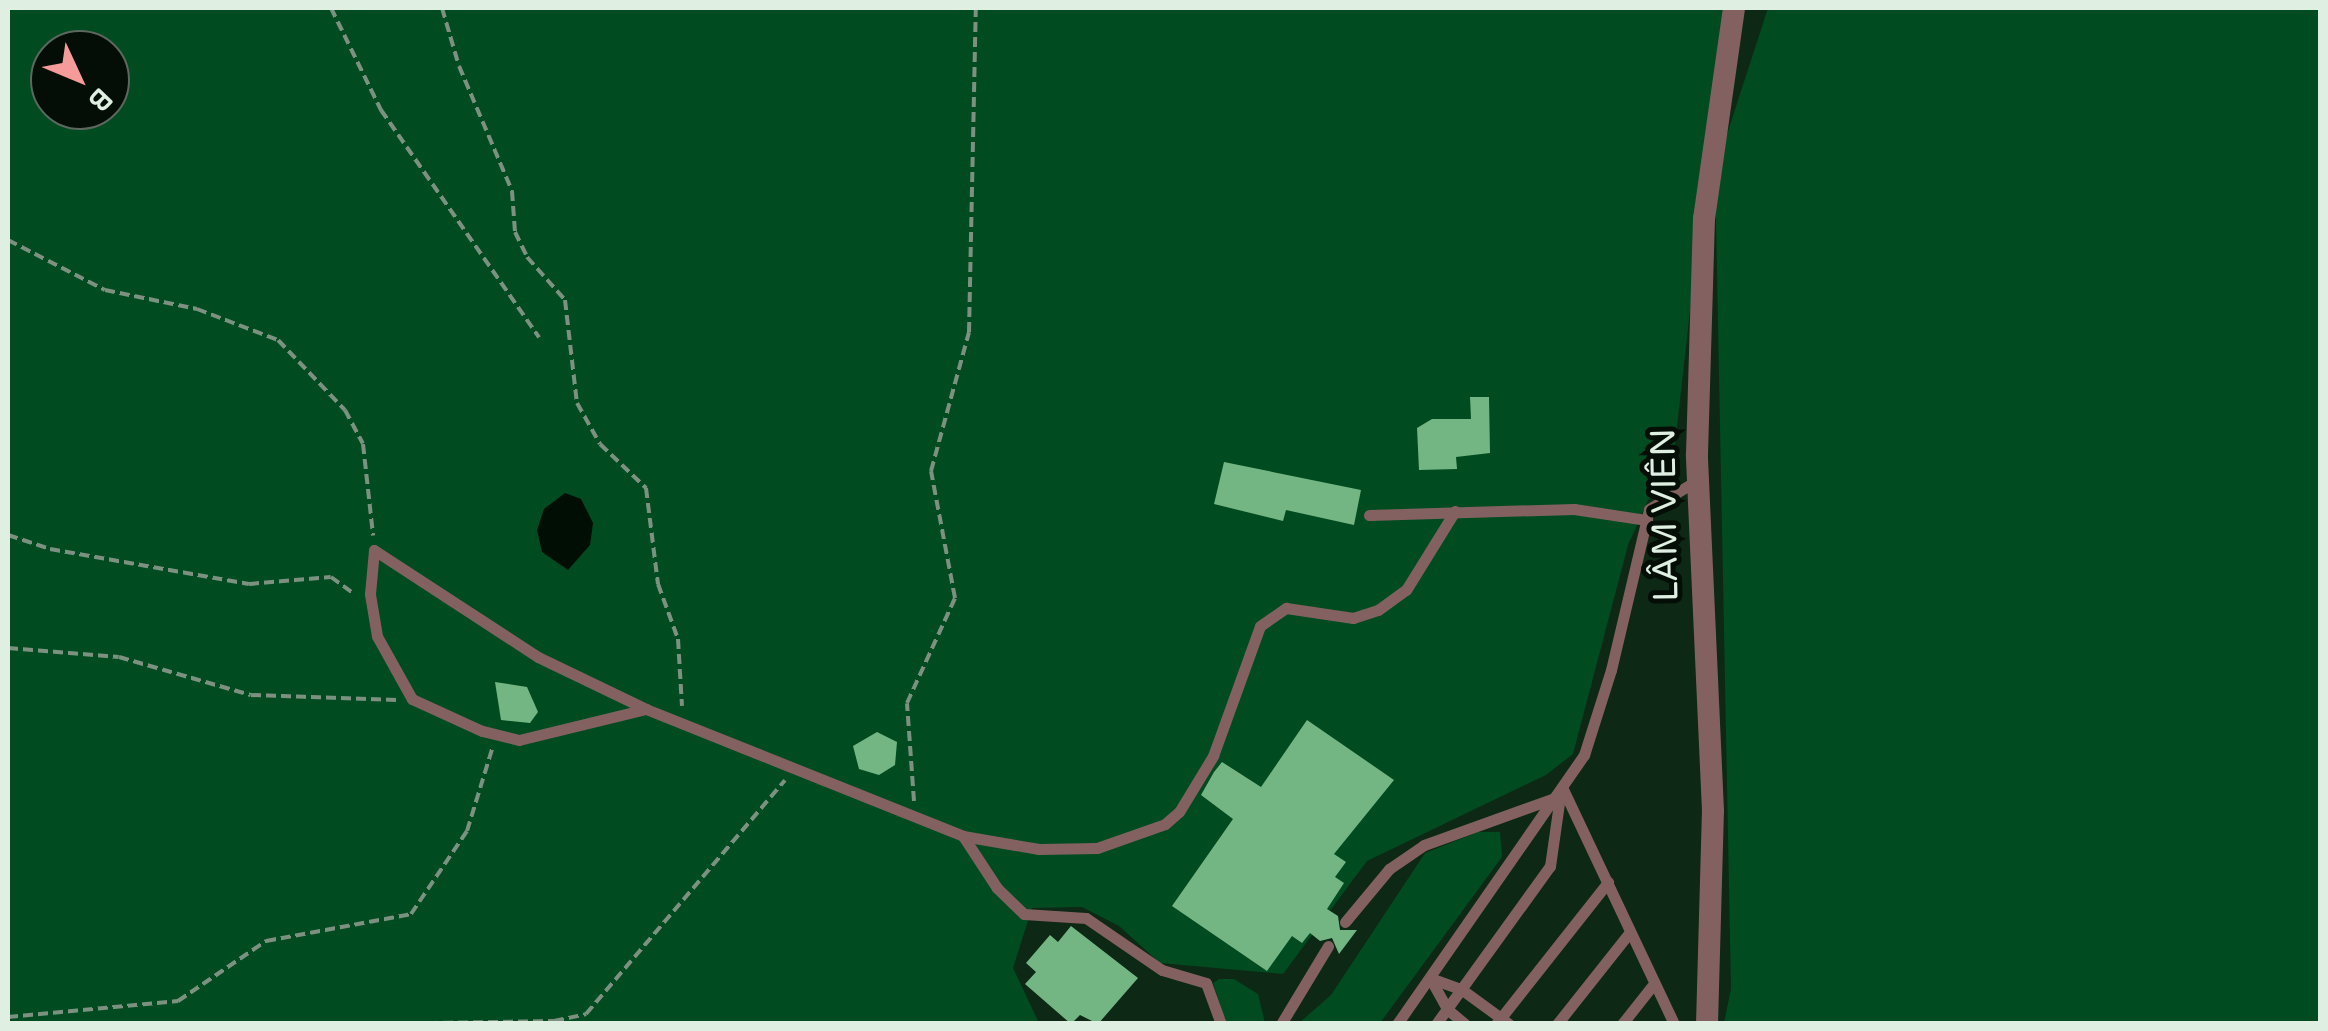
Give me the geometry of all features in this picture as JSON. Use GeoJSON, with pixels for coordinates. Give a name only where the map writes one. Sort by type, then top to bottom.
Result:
{"type":"FeatureCollection","features":[{"type":"Feature","properties":{"kind":"street","name":"LÂM VIÊN"},"geometry":{"type":"LineString","coordinates":[[1708,1024],[1713,811],[1698,480],[1704,219],[1734,8]]}},
{"type":"Feature","properties":{"kind":"lane"},"geometry":{"type":"LineString","coordinates":[[1397,1024],[1562,792],[1594,730],[1649,509],[1698,480]]}},
{"type":"Feature","properties":{"kind":"lane"},"geometry":{"type":"LineString","coordinates":[[1369,516],[1574,509],[1647,520]]}},
{"type":"Feature","properties":{"kind":"lane"},"geometry":{"type":"LineString","coordinates":[[374,550],[538,657],[646,709],[798,766],[964,836],[1039,849],[1097,848],[1165,824],[1180,812],[1214,756],[1260,626],[1286,608],[1353,618],[1378,610],[1406,590],[1455,512]]}},
{"type":"Feature","properties":{"kind":"lane"},"geometry":{"type":"LineString","coordinates":[[374,550],[372,610],[377,636],[412,699],[494,734],[550,736],[646,709]]}},
{"type":"Feature","properties":{"kind":"lane"},"geometry":{"type":"LineString","coordinates":[[1562,792],[1608,882],[1652,986],[1674,1024]]}},
{"type":"Feature","properties":{"kind":"lane"},"geometry":{"type":"LineString","coordinates":[[1346,922],[1389,869],[1424,845],[1562,792]]}},
{"type":"Feature","properties":{"kind":"lane"},"geometry":{"type":"LineString","coordinates":[[1436,1024],[1550,866],[1562,792]]}},
{"type":"Feature","properties":{"kind":"lane"},"geometry":{"type":"LineString","coordinates":[[964,836],[997,888],[1024,914],[1086,918],[1162,970],[1206,984],[1220,1024]]}},
{"type":"Feature","properties":{"kind":"lane"},"geometry":{"type":"LineString","coordinates":[[1430,978],[1461,989],[1502,1022],[1608,882]]}},
{"type":"Feature","properties":{"kind":"lane"},"geometry":{"type":"LineString","coordinates":[[1556,1024],[1629,934]]}},
{"type":"Feature","properties":{"kind":"lane"},"geometry":{"type":"LineString","coordinates":[[1281,1024],[1328,946]]}},
{"type":"Feature","properties":{"kind":"lane"},"geometry":{"type":"LineString","coordinates":[[1430,978],[1447,1008],[1465,1024]]}},
{"type":"Feature","properties":{"kind":"lane"},"geometry":{"type":"LineString","coordinates":[[1622,1024],[1652,986]]}},
{"type":"Feature","properties":{"kind":"path"},"geometry":{"type":"LineString","coordinates":[[330,8],[381,110],[539,338]]}},
{"type":"Feature","properties":{"kind":"path"},"geometry":{"type":"LineString","coordinates":[[442,8],[512,191],[515,232],[565,300],[577,403],[600,444],[646,488],[658,584],[678,639],[684,721]]}},
{"type":"Feature","properties":{"kind":"path"},"geometry":{"type":"LineString","coordinates":[[915,815],[907,703],[955,598],[931,471],[969,332],[976,8]]}},
{"type":"Feature","properties":{"kind":"path"},"geometry":{"type":"LineString","coordinates":[[8,240],[105,290],[197,309],[278,340],[345,410],[363,444],[374,550]]}},
{"type":"Feature","properties":{"kind":"path"},"geometry":{"type":"LineString","coordinates":[[8,534],[50,549],[248,584],[331,577],[372,610]]}},
{"type":"Feature","properties":{"kind":"path"},"geometry":{"type":"LineString","coordinates":[[8,648],[119,657],[282,699],[412,699]]}},
{"type":"Feature","properties":{"kind":"path"},"geometry":{"type":"LineString","coordinates":[[8,1017],[178,1001],[266,942],[411,914],[478,808],[494,734]]}},
{"type":"Feature","properties":{"kind":"path"},"geometry":{"type":"LineString","coordinates":[[368,1024],[554,1021],[586,1014],[798,766]]}},
{"type":"Feature","properties":{"kind":"green space"},"geometry":{"type":"Polygon","coordinates":[[[8,8],[1724,8],[1672,471],[1648,500],[1628,545],[1573,754],[1546,775],[1367,861],[1283,974],[1160,963],[1119,926],[1082,907],[1032,908],[1013,968],[1039,1023],[8,1023],[8,8]]]}},
{"type":"Feature","properties":{"kind":"green space"},"geometry":{"type":"Polygon","coordinates":[[[1768,8],[2320,8],[2320,1023],[1724,1023],[1731,989],[1715,171],[1768,8]]]}},
{"type":"Feature","properties":{"kind":"green space"},"geometry":{"type":"Polygon","coordinates":[[[1478,832],[1500,832],[1502,857],[1380,1023],[1299,1023],[1331,995],[1425,853],[1478,832]]]}},
{"type":"Feature","properties":{"kind":"green space"},"geometry":{"type":"Polygon","coordinates":[[[1234,979],[1258,994],[1265,1023],[1226,1023],[1213,983],[1234,979]]]}},
{"type":"Feature","properties":{"kind":"shaded area"},"geometry":{"type":"Polygon","coordinates":[[[565,493],[581,499],[593,523],[590,545],[568,570],[542,552],[537,530],[544,509],[565,493]]]}},
{"type":"Feature","properties":{"kind":"building"},"geometry":{"type":"Polygon","coordinates":[[[1470,397],[1489,397],[1490,453],[1456,457],[1457,469],[1419,470],[1417,428],[1432,419],[1471,419],[1470,397]]]}},
{"type":"Feature","properties":{"kind":"building"},"geometry":{"type":"Polygon","coordinates":[[[1224,462],[1361,490],[1354,525],[1286,510],[1283,521],[1214,504],[1224,462]]]}},
{"type":"Feature","properties":{"kind":"building"},"geometry":{"type":"Polygon","coordinates":[[[495,682],[527,687],[538,712],[530,723],[501,720],[495,682]]]}},
{"type":"Feature","properties":{"kind":"building"},"geometry":{"type":"Polygon","coordinates":[[[1307,720],[1394,780],[1334,854],[1346,862],[1335,877],[1344,883],[1327,909],[1338,916],[1340,930],[1357,930],[1339,954],[1332,938],[1320,941],[1310,933],[1302,943],[1292,936],[1267,971],[1172,906],[1233,819],[1201,795],[1214,772],[1222,762],[1261,787],[1307,720]]]}},
{"type":"Feature","properties":{"kind":"building"},"geometry":{"type":"Polygon","coordinates":[[[877,732],[897,742],[895,765],[879,775],[859,769],[853,746],[877,732]]]}},
{"type":"Feature","properties":{"kind":"building"},"geometry":{"type":"Polygon","coordinates":[[[1071,926],[1138,978],[1098,1024],[1080,1015],[1071,1024],[1025,984],[1036,972],[1026,963],[1050,935],[1058,942],[1071,926]]]}}]}
